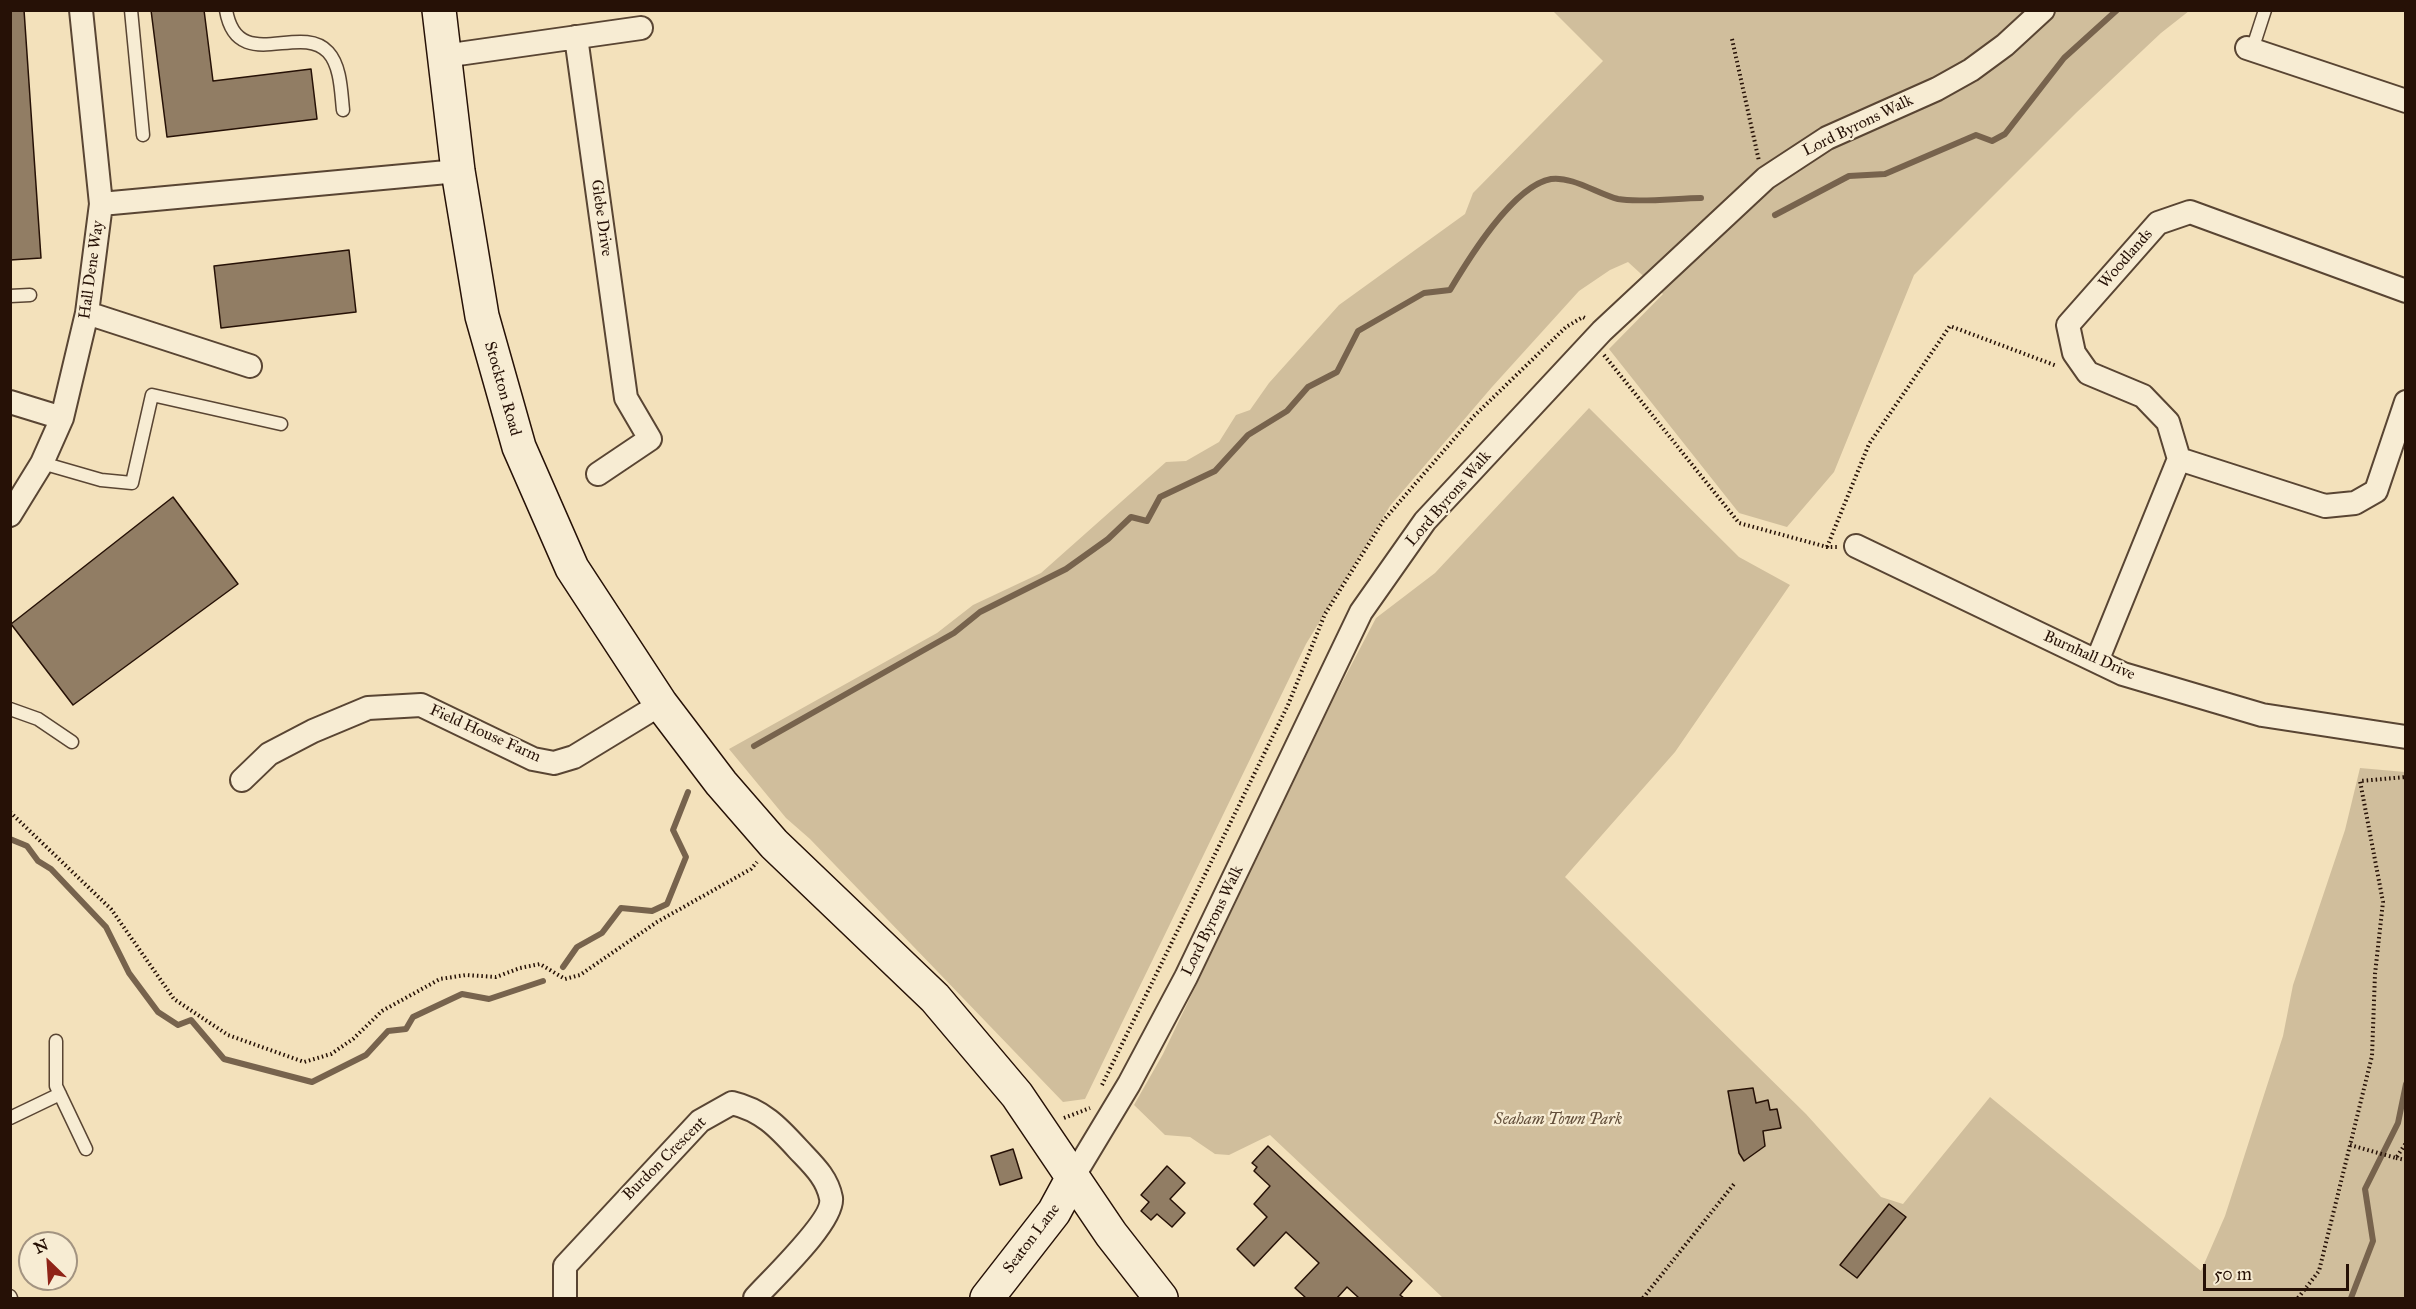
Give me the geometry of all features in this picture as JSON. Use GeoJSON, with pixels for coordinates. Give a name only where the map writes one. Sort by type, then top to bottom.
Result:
{"type":"FeatureCollection","features":[{"type":"Feature","properties":{"kind":"main road","name":"Stockton Road"},"geometry":{"type":"LineString","coordinates":[[439,10],[458,171],[482,316],[519,447],[572,567],[670,715],[774,844],[935,998],[1017,1095],[1111,1234],[1161,1299]]}},
{"type":"Feature","properties":{"kind":"main road","name":"Seaton Lane"},"geometry":{"type":"LineString","coordinates":[[996,1292],[1054,1212],[1073,1177]]}},
{"type":"Feature","properties":{"kind":"street","name":"Hall Dene Way"},"geometry":{"type":"LineString","coordinates":[[10,515],[42,463],[62,418],[87,313],[101,204],[81,10]]}},
{"type":"Feature","properties":{"kind":"street","name":"Lord Byrons Walk"},"geometry":{"type":"LineString","coordinates":[[1073,1177],[1129,1084],[1186,977],[1361,612],[1425,521],[1602,331],[1766,178],[1827,138],[1937,89],[1971,69],[2005,45],[2043,10]]}},
{"type":"Feature","properties":{"kind":"street"},"geometry":{"type":"LineString","coordinates":[[444,56],[641,28]]}},
{"type":"Feature","properties":{"kind":"street","name":"Glebe Drive"},"geometry":{"type":"LineString","coordinates":[[576,38],[626,398],[650,439],[598,474]]}},
{"type":"Feature","properties":{"kind":"street"},"geometry":{"type":"LineString","coordinates":[[2250,49],[2406,101]]}},
{"type":"Feature","properties":{"kind":"street"},"geometry":{"type":"LineString","coordinates":[[101,204],[458,171]]}},
{"type":"Feature","properties":{"kind":"street","name":"Woodlands"},"geometry":{"type":"LineString","coordinates":[[2082,364],[2074,353],[2068,325],[2158,223],[2190,212],[2406,291]]}},
{"type":"Feature","properties":{"kind":"street"},"geometry":{"type":"LineString","coordinates":[[87,313],[250,366]]}},
{"type":"Feature","properties":{"kind":"street"},"geometry":{"type":"LineString","coordinates":[[2082,364],[2088,373],[2143,396],[2168,422],[2179,459],[2097,661]]}},
{"type":"Feature","properties":{"kind":"street"},"geometry":{"type":"LineString","coordinates":[[10,402],[62,418]]}},
{"type":"Feature","properties":{"kind":"street"},"geometry":{"type":"LineString","coordinates":[[2179,459],[2325,506],[2355,503],[2376,491],[2406,402]]}},
{"type":"Feature","properties":{"kind":"street","name":"Burnhall Drive"},"geometry":{"type":"LineString","coordinates":[[1856,546],[2123,674],[2262,715],[2406,737]]}},
{"type":"Feature","properties":{"kind":"street","name":"Field House Farm"},"geometry":{"type":"LineString","coordinates":[[242,780],[269,754],[313,731],[368,708],[421,705],[532,759],[554,763],[574,757],[670,715]]}},
{"type":"Feature","properties":{"kind":"street","name":"Burdon Crescent"},"geometry":{"type":"LineString","coordinates":[[565,1299],[565,1266],[700,1121],[732,1103],[752,1107],[772,1120],[825,1177],[832,1200],[824,1222],[755,1299]]}},
{"type":"Feature","properties":{"kind":"lane"},"geometry":{"type":"LineString","coordinates":[[131,10],[143,135]]}},
{"type":"Feature","properties":{"kind":"lane"},"geometry":{"type":"LineString","coordinates":[[226,10],[229,28],[242,41],[267,45],[314,43],[329,53],[339,77],[343,110]]}},
{"type":"Feature","properties":{"kind":"lane"},"geometry":{"type":"LineString","coordinates":[[2250,49],[2265,10]]}},
{"type":"Feature","properties":{"kind":"lane"},"geometry":{"type":"LineString","coordinates":[[10,296],[30,295]]}},
{"type":"Feature","properties":{"kind":"lane"},"geometry":{"type":"LineString","coordinates":[[42,463],[101,480],[132,483],[152,395],[281,424]]}},
{"type":"Feature","properties":{"kind":"lane"},"geometry":{"type":"LineString","coordinates":[[10,709],[38,719],[72,742]]}},
{"type":"Feature","properties":{"kind":"lane"},"geometry":{"type":"LineString","coordinates":[[56,1041],[56,1086],[86,1149]]}},
{"type":"Feature","properties":{"kind":"lane"},"geometry":{"type":"LineString","coordinates":[[10,1118],[60,1094]]}},
{"type":"Feature","properties":{"kind":"path"},"geometry":{"type":"LineString","coordinates":[[1732,39],[1755,151],[1766,178]]}},
{"type":"Feature","properties":{"kind":"path"},"geometry":{"type":"LineString","coordinates":[[1827,547],[1869,444],[1950,326],[2072,372],[2082,364]]}},
{"type":"Feature","properties":{"kind":"path"},"geometry":{"type":"LineString","coordinates":[[1602,331],[1607,338],[1600,350],[1739,523],[1827,547],[1856,546]]}},
{"type":"Feature","properties":{"kind":"path"},"geometry":{"type":"LineString","coordinates":[[2298,1299],[2319,1271],[2372,1056],[2375,974],[2382,902],[2360,781],[2406,777]]}},
{"type":"Feature","properties":{"kind":"path"},"geometry":{"type":"LineString","coordinates":[[10,812],[111,909],[174,999],[228,1035],[304,1062],[331,1054],[353,1040],[382,1011],[440,979],[466,975],[496,977],[520,968],[540,964],[565,979],[580,975],[657,922],[751,869],[774,844]]}},
{"type":"Feature","properties":{"kind":"path"},"geometry":{"type":"LineString","coordinates":[[2396,1158],[2406,1143]]}},
{"type":"Feature","properties":{"kind":"path"},"geometry":{"type":"LineString","coordinates":[[2350,1144],[2406,1160]]}},
{"type":"Feature","properties":{"kind":"path"},"geometry":{"type":"LineString","coordinates":[[1643,1299],[1734,1184]]}},
{"type":"Feature","properties":{"kind":"path"},"geometry":{"type":"LineString","coordinates":[[2406,1217],[2406,1232]]}},
{"type":"Feature","properties":{"kind":"green space"},"geometry":{"type":"Polygon","coordinates":[[[1553,11],[2189,11],[2161,33],[2076,113],[1914,275],[1834,472],[1787,527],[1739,513],[1609,349],[1663,294],[1628,262],[1610,270],[1579,291],[1492,387],[1390,506],[1306,644],[1085,1099],[1063,1102],[810,839],[786,818],[729,749],[937,633],[973,605],[1041,573],[1166,462],[1186,461],[1219,442],[1236,415],[1250,410],[1269,383],[1339,305],[1465,214],[1473,193],[1603,61],[1553,11]]]}},
{"type":"Feature","properties":{"kind":"green space","name":"Seaham Town Park"},"geometry":{"type":"Polygon","coordinates":[[[1589,408],[1739,557],[1790,585],[1675,752],[1565,877],[1806,1114],[1881,1197],[1903,1204],[1990,1097],[2201,1271],[2225,1216],[2283,1036],[2293,985],[2345,830],[2360,768],[2405,772],[2405,1298],[1443,1298],[1270,1135],[1229,1155],[1215,1154],[1190,1137],[1165,1135],[1134,1105],[1163,1054],[1334,698],[1376,618],[1435,573],[1589,408]]]}},
{"type":"Feature","properties":{"kind":"building"},"geometry":{"type":"Polygon","coordinates":[[[10,10],[24,10],[41,258],[10,260],[10,10]]]}},
{"type":"Feature","properties":{"kind":"building"},"geometry":{"type":"Polygon","coordinates":[[[151,10],[204,10],[213,81],[311,69],[317,119],[167,137],[151,10]]]}},
{"type":"Feature","properties":{"kind":"building"},"geometry":{"type":"Polygon","coordinates":[[[349,250],[356,312],[221,328],[214,266],[349,250]]]}},
{"type":"Feature","properties":{"kind":"building"},"geometry":{"type":"Polygon","coordinates":[[[173,497],[238,584],[73,705],[11,624],[173,497]]]}},
{"type":"Feature","properties":{"kind":"building"},"geometry":{"type":"Polygon","coordinates":[[[1753,1088],[1756,1103],[1768,1100],[1770,1110],[1777,1109],[1781,1128],[1763,1131],[1765,1146],[1744,1161],[1739,1153],[1728,1091],[1753,1088]]]}},
{"type":"Feature","properties":{"kind":"building"},"geometry":{"type":"Polygon","coordinates":[[[1268,1146],[1412,1281],[1400,1295],[1404,1298],[1359,1298],[1347,1287],[1337,1298],[1306,1298],[1295,1288],[1319,1263],[1286,1232],[1254,1266],[1237,1249],[1267,1217],[1254,1204],[1270,1186],[1254,1171],[1257,1167],[1252,1163],[1268,1146]]]}},
{"type":"Feature","properties":{"kind":"building"},"geometry":{"type":"Polygon","coordinates":[[[1013,1149],[1022,1178],[1000,1185],[991,1156],[1013,1149]]]}},
{"type":"Feature","properties":{"kind":"building"},"geometry":{"type":"Polygon","coordinates":[[[1167,1166],[1185,1183],[1170,1199],[1185,1213],[1172,1227],[1157,1214],[1151,1220],[1141,1211],[1149,1202],[1141,1195],[1167,1166]]]}},
{"type":"Feature","properties":{"kind":"building"},"geometry":{"type":"Polygon","coordinates":[[[1889,1204],[1906,1217],[1857,1278],[1840,1265],[1889,1204]]]}},
{"type":"Feature","properties":{"kind":"waterway"},"geometry":{"type":"LineString","coordinates":[[1775,215],[1849,176],[1885,174],[1976,135],[1992,141],[2005,134],[2064,58],[2117,10]]}},
{"type":"Feature","properties":{"kind":"waterway"},"geometry":{"type":"LineString","coordinates":[[754,746],[954,633],[980,612],[1066,569],[1108,539],[1131,517],[1147,521],[1160,497],[1215,471],[1248,435],[1287,411],[1308,387],[1337,372],[1358,331],[1424,293],[1450,290],[1493,225],[1522,195],[1537,184],[1551,179],[1568,180],[1610,197],[1626,200],[1701,198]]}},
{"type":"Feature","properties":{"kind":"waterway"},"geometry":{"type":"LineString","coordinates":[[563,967],[577,947],[602,933],[621,908],[652,911],[667,904],[686,857],[673,830],[688,792]]}},
{"type":"Feature","properties":{"kind":"waterway"},"geometry":{"type":"LineString","coordinates":[[10,839],[27,846],[38,861],[51,869],[106,927],[129,973],[158,1012],[178,1025],[191,1020],[224,1059],[312,1082],[366,1055],[388,1031],[406,1029],[413,1017],[462,994],[489,999],[543,981]]}},
{"type":"Feature","properties":{"kind":"waterway"},"geometry":{"type":"LineString","coordinates":[[2351,1298],[2373,1241],[2365,1189],[2398,1123],[2406,1084]]}}]}
